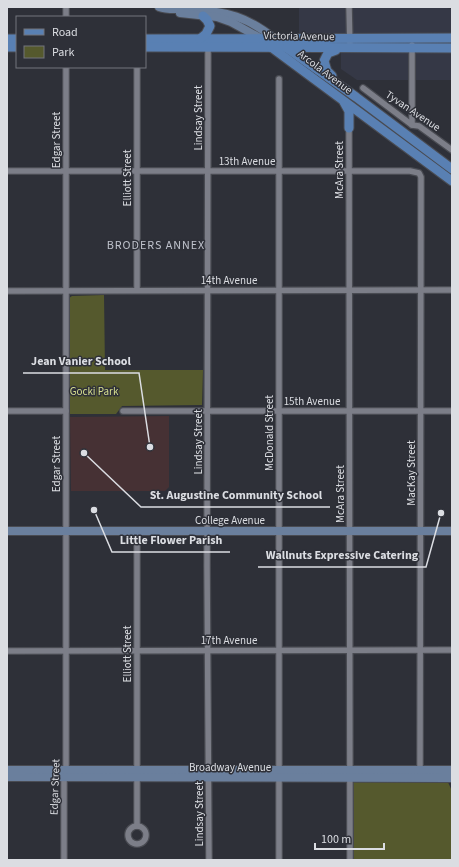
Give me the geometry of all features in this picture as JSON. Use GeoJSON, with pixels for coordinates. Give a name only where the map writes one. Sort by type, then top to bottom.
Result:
{"type":"FeatureCollection","features":[{"type":"Feature","properties":{"kind":"main road"},"geometry":{"type":"LineString","coordinates":[[200,39],[206,34],[210,26],[207,20],[202,16]]}},
{"type":"Feature","properties":{"kind":"main road","name":"Victoria Avenue"},"geometry":{"type":"LineString","coordinates":[[146,47],[208,47],[350,38],[452,38]]}},
{"type":"Feature","properties":{"kind":"main road","name":"Victoria Avenue"},"geometry":{"type":"LineString","coordinates":[[146,39],[262,39]]}},
{"type":"Feature","properties":{"kind":"main road","name":"Arcola Avenue"},"geometry":{"type":"LineString","coordinates":[[262,39],[273,43],[343,101],[452,181]]}},
{"type":"Feature","properties":{"kind":"main road","name":"Victoria Avenue"},"geometry":{"type":"LineString","coordinates":[[273,43],[287,48],[452,48]]}},
{"type":"Feature","properties":{"kind":"main road","name":"Arcola Avenue"},"geometry":{"type":"LineString","coordinates":[[287,48],[356,97],[452,169]]}},
{"type":"Feature","properties":{"kind":"main road"},"geometry":{"type":"LineString","coordinates":[[346,48],[328,53],[324,62],[324,67],[356,97]]}},
{"type":"Feature","properties":{"kind":"main road"},"geometry":{"type":"LineString","coordinates":[[343,101],[349,111],[349,128]]}},
{"type":"Feature","properties":{"kind":"main road"},"geometry":{"type":"LineString","coordinates":[[349,128],[360,120],[371,121]]}},
{"type":"Feature","properties":{"kind":"street","name":"Arcola Avenue"},"geometry":{"type":"LineString","coordinates":[[158,7],[184,14],[217,17],[231,22],[262,39]]}},
{"type":"Feature","properties":{"kind":"street"},"geometry":{"type":"LineString","coordinates":[[346,48],[350,38],[349,7]]}},
{"type":"Feature","properties":{"kind":"street","name":"Arcola Avenue"},"geometry":{"type":"LineString","coordinates":[[172,10],[190,9],[230,14],[257,25],[273,43]]}},
{"type":"Feature","properties":{"kind":"street"},"geometry":{"type":"LineString","coordinates":[[412,38],[412,125]]}},
{"type":"Feature","properties":{"kind":"street","name":"Lindsay Street"},"geometry":{"type":"LineString","coordinates":[[208,47],[209,860]]}},
{"type":"Feature","properties":{"kind":"street","name":"Edgar Street"},"geometry":{"type":"LineString","coordinates":[[64,860],[66,651],[66,68]]}},
{"type":"Feature","properties":{"kind":"street","name":"Elliott Street"},"geometry":{"type":"LineString","coordinates":[[137,68],[137,290]]}},
{"type":"Feature","properties":{"kind":"street","name":"McDonald Street"},"geometry":{"type":"LineString","coordinates":[[279,79],[279,860]]}},
{"type":"Feature","properties":{"kind":"street","name":"Tyvan Avenue"},"geometry":{"type":"LineString","coordinates":[[363,88],[412,125],[419,126],[452,150]]}},
{"type":"Feature","properties":{"kind":"street","name":"McAra Street"},"geometry":{"type":"LineString","coordinates":[[349,128],[351,531],[350,860]]}},
{"type":"Feature","properties":{"kind":"street","name":"13th Avenue"},"geometry":{"type":"LineString","coordinates":[[7,171],[416,171]]}},
{"type":"Feature","properties":{"kind":"street","name":"MacKay Street"},"geometry":{"type":"LineString","coordinates":[[416,171],[421,177],[420,774]]}},
{"type":"Feature","properties":{"kind":"street","name":"14th Avenue"},"geometry":{"type":"LineString","coordinates":[[7,291],[452,290]]}},
{"type":"Feature","properties":{"kind":"street"},"geometry":{"type":"LineString","coordinates":[[7,411],[66,411]]}},
{"type":"Feature","properties":{"kind":"street","name":"15th Avenue"},"geometry":{"type":"LineString","coordinates":[[123,411],[452,411]]}},
{"type":"Feature","properties":{"kind":"street","name":"College Avenue"},"geometry":{"type":"LineString","coordinates":[[7,531],[452,531]]}},
{"type":"Feature","properties":{"kind":"street","name":"Elliott Street"},"geometry":{"type":"LineString","coordinates":[[137,531],[137,826]]}},
{"type":"Feature","properties":{"kind":"street","name":"17th Avenue"},"geometry":{"type":"LineString","coordinates":[[7,651],[452,650]]}},
{"type":"Feature","properties":{"kind":"street","name":"Broadway Avenue"},"geometry":{"type":"LineString","coordinates":[[209,774],[279,769],[350,774]]}},
{"type":"Feature","properties":{"kind":"street","name":"Broadway Avenue"},"geometry":{"type":"LineString","coordinates":[[7,770],[65,774]]}},
{"type":"Feature","properties":{"kind":"street","name":"Broadway Avenue"},"geometry":{"type":"LineString","coordinates":[[7,777],[65,774],[209,774],[279,778],[350,774],[420,774],[452,770]]}},
{"type":"Feature","properties":{"kind":"street","name":"Broadway Avenue"},"geometry":{"type":"LineString","coordinates":[[420,774],[452,778]]}},
{"type":"Feature","properties":{"kind":"shaded area"},"geometry":{"type":"Polygon","coordinates":[[[299,7],[442,7],[452,9],[452,33],[299,34],[299,7]]]}},
{"type":"Feature","properties":{"kind":"shaded area"},"geometry":{"type":"Polygon","coordinates":[[[341,53],[452,53],[452,80],[357,80],[341,69],[341,53]]]}},
{"type":"Feature","properties":{"kind":"shaded area"},"geometry":{"type":"Polygon","coordinates":[[[169,416],[169,487],[165,491],[71,491],[70,417],[169,416]]]}},
{"type":"Feature","properties":{"kind":"green space","name":"Gocki Park"},"geometry":{"type":"Polygon","coordinates":[[[104,295],[105,370],[203,370],[202,405],[122,406],[116,414],[70,414],[69,298],[72,296],[104,295]]]}},
{"type":"Feature","properties":{"kind":"green space"},"geometry":{"type":"Polygon","coordinates":[[[353,779],[447,780],[452,791],[452,860],[354,860],[353,779]]]}},
{"type":"Feature","properties":{"kind":"place","name":"Jean Vanier School"},"geometry":{"type":"Point","coordinates":[150,447]}},
{"type":"Feature","properties":{"kind":"place","name":"St. Augustine Community School"},"geometry":{"type":"Point","coordinates":[84,453]}},
{"type":"Feature","properties":{"kind":"place","name":"Little Flower Parish"},"geometry":{"type":"Point","coordinates":[94,510]}},
{"type":"Feature","properties":{"kind":"place","name":"Wallnuts Expressive Catering"},"geometry":{"type":"Point","coordinates":[441,513]}},
{"type":"Feature","properties":{"kind":"district","name":"BRODERS ANNEX"},"geometry":{"type":"Point","coordinates":[156,245]}}]}
